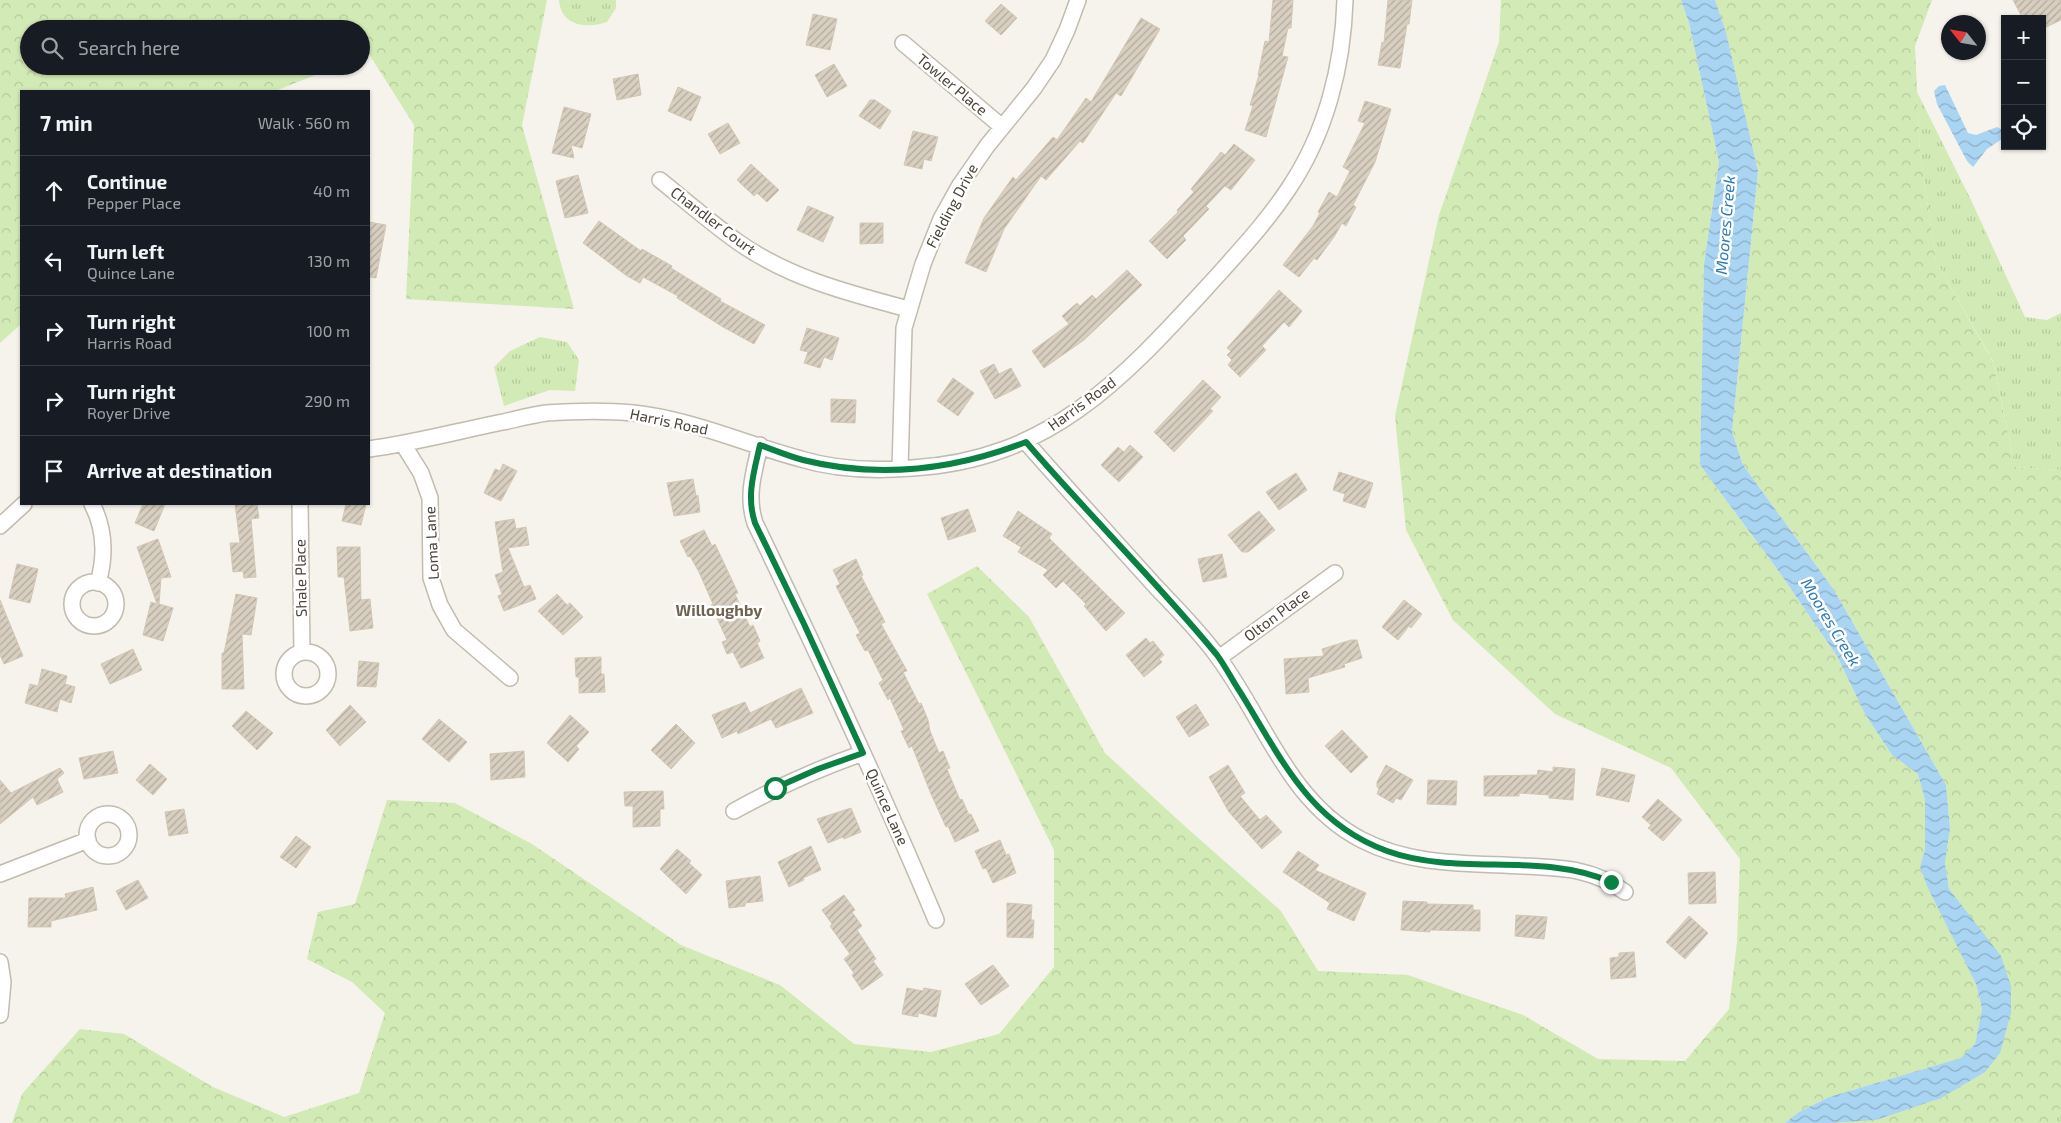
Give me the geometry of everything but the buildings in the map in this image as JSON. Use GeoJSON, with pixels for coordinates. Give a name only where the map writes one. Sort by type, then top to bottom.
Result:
{"type":"FeatureCollection","features":[{"type":"Feature","properties":{"kind":"street","name":"Fielding Drive"},"geometry":{"type":"LineString","coordinates":[[900,469],[904,328],[908,309],[923,264],[942,220],[960,186],[1002,126],[1034,88],[1053,60],[1078,0]]}},
{"type":"Feature","properties":{"kind":"street","name":"Harris Road"},"geometry":{"type":"LineString","coordinates":[[370,448],[404,444],[544,414],[596,411],[635,413],[697,426],[760,445],[801,460],[835,467],[862,469],[938,467],[971,461],[1026,442],[1061,422],[1119,379],[1197,298],[1268,218],[1291,186],[1310,150],[1326,111],[1337,73],[1344,30],[1345,0]]}},
{"type":"Feature","properties":{"kind":"street","name":"Towler Place"},"geometry":{"type":"LineString","coordinates":[[903,43],[1002,126]]}},
{"type":"Feature","properties":{"kind":"street","name":"Chandler Court"},"geometry":{"type":"LineString","coordinates":[[660,180],[738,242],[758,255],[795,274],[844,293],[908,309]]}},
{"type":"Feature","properties":{"kind":"street"},"geometry":{"type":"LineString","coordinates":[[1026,442],[1219,658],[1293,779],[1311,801],[1337,824],[1361,840],[1388,851],[1427,861],[1573,869],[1611,882],[1625,892]]}},
{"type":"Feature","properties":{"kind":"street","name":"Loma Lane"},"geometry":{"type":"LineString","coordinates":[[404,444],[421,473],[430,498],[431,578],[440,605],[454,630],[510,678]]}},
{"type":"Feature","properties":{"kind":"street","name":"Quince Lane"},"geometry":{"type":"LineString","coordinates":[[760,445],[750,491],[750,509],[755,523],[863,753],[936,920]]}},
{"type":"Feature","properties":{"kind":"street"},"geometry":{"type":"LineString","coordinates":[[0,526],[23,505]]}},
{"type":"Feature","properties":{"kind":"street"},"geometry":{"type":"LineString","coordinates":[[93,505],[98,515],[103,534],[104,555],[98,582]]}},
{"type":"Feature","properties":{"kind":"street","name":"Shale Place"},"geometry":{"type":"LineString","coordinates":[[300,505],[302,652]]}},
{"type":"Feature","properties":{"kind":"street","name":"Olton Place"},"geometry":{"type":"LineString","coordinates":[[1219,658],[1334,573]]}},
{"type":"Feature","properties":{"kind":"street"},"geometry":{"type":"LineString","coordinates":[[734,811],[775,788],[818,769],[863,753]]}},
{"type":"Feature","properties":{"kind":"street"},"geometry":{"type":"LineString","coordinates":[[0,874],[88,840]]}},
{"type":"Feature","properties":{"kind":"street"},"geometry":{"type":"LineString","coordinates":[[0,962],[2,982],[0,1015]]}},
{"type":"Feature","properties":{"kind":"green space"},"geometry":{"type":"Polygon","coordinates":[[[0,0],[547,0],[522,125],[574,309],[406,299],[414,125],[370,56],[370,20],[20,20],[20,75],[315,75],[278,90],[20,90],[20,325],[0,343],[0,0]]]}},
{"type":"Feature","properties":{"kind":"green space"},"geometry":{"type":"Polygon","coordinates":[[[559,0],[616,0],[616,8],[607,22],[583,25],[570,20],[564,15],[559,0]]]}},
{"type":"Feature","properties":{"kind":"green space"},"geometry":{"type":"Polygon","coordinates":[[[1501,0],[1681,0],[1689,23],[1719,162],[1704,264],[1700,465],[1775,566],[1837,656],[1865,714],[1892,755],[1918,774],[1925,800],[1925,849],[1920,867],[1976,984],[1982,1009],[1975,1044],[1962,1058],[1829,1097],[1799,1112],[1785,1123],[12,1123],[22,1094],[80,1029],[124,1034],[213,1087],[284,1117],[359,1093],[385,1013],[352,982],[307,959],[318,912],[355,904],[387,800],[455,803],[532,844],[681,945],[780,985],[854,1044],[931,1052],[999,1034],[1054,967],[1054,850],[927,594],[977,566],[1029,617],[1105,753],[1281,911],[1318,971],[1408,975],[1523,1015],[1598,1059],[1685,1061],[1729,1009],[1737,942],[1740,859],[1671,768],[1555,714],[1453,620],[1406,530],[1395,416],[1439,215],[1499,42],[1501,0]]]}},
{"type":"Feature","properties":{"kind":"green space"},"geometry":{"type":"Polygon","coordinates":[[[1715,0],[1932,0],[1915,46],[1920,153],[1936,261],[1993,362],[2015,467],[2061,470],[2061,1108],[2047,1123],[1829,1123],[2000,1052],[1949,889],[1945,863],[1950,828],[1946,785],[1834,590],[1743,465],[1732,432],[1758,171],[1726,32],[1715,0]]]}},
{"type":"Feature","properties":{"kind":"green space"},"geometry":{"type":"Polygon","coordinates":[[[1917,92],[1971,200],[2025,317],[2047,320],[2061,313],[2061,470],[2015,467],[1993,361],[1936,261],[1920,153],[1917,92]]]}},
{"type":"Feature","properties":{"kind":"green space"},"geometry":{"type":"Polygon","coordinates":[[[540,337],[567,342],[579,360],[575,391],[550,390],[504,406],[494,367],[510,351],[540,337]]]}},
{"type":"Feature","properties":{"kind":"green space"},"geometry":{"type":"Polygon","coordinates":[[[2061,1108],[2061,1123],[2047,1123],[2048,1121],[2061,1108]]]}},
{"type":"Feature","properties":{"kind":"water","name":"Moores Creek"},"geometry":{"type":"Polygon","coordinates":[[[1681,0],[1715,0],[1726,32],[1758,171],[1732,432],[1743,465],[1834,590],[1946,785],[1950,828],[1945,863],[1949,889],[2001,956],[2011,986],[2011,1013],[2000,1053],[1985,1072],[1941,1098],[1876,1120],[1785,1123],[1799,1112],[1829,1097],[1961,1058],[1975,1044],[1982,1009],[1976,984],[1928,888],[1920,867],[1925,849],[1925,800],[1918,774],[1892,755],[1865,714],[1837,656],[1775,566],[1700,465],[1704,264],[1719,162],[1689,23],[1681,0]]]}},
{"type":"Feature","properties":{"kind":"water"},"geometry":{"type":"Polygon","coordinates":[[[1945,85],[1968,133],[1976,135],[1997,127],[2001,129],[2001,140],[1987,149],[1973,167],[1967,161],[1937,104],[1934,91],[1939,86],[1945,85]]]}},
{"type":"Feature","properties":{"kind":"district","name":"Willoughby"},"geometry":{"type":"Point","coordinates":[719,610]}},
{"type":"Feature","properties":{"kind":"route"},"geometry":{"type":"LineString","coordinates":[[775,788],[818,769],[863,753],[750,509],[750,491],[760,445],[801,460],[835,467],[886,469],[938,467],[971,461],[1026,442],[1219,658],[1293,779],[1311,801],[1337,824],[1361,840],[1388,851],[1416,859],[1573,869],[1596,875],[1611,882]]}}]}
